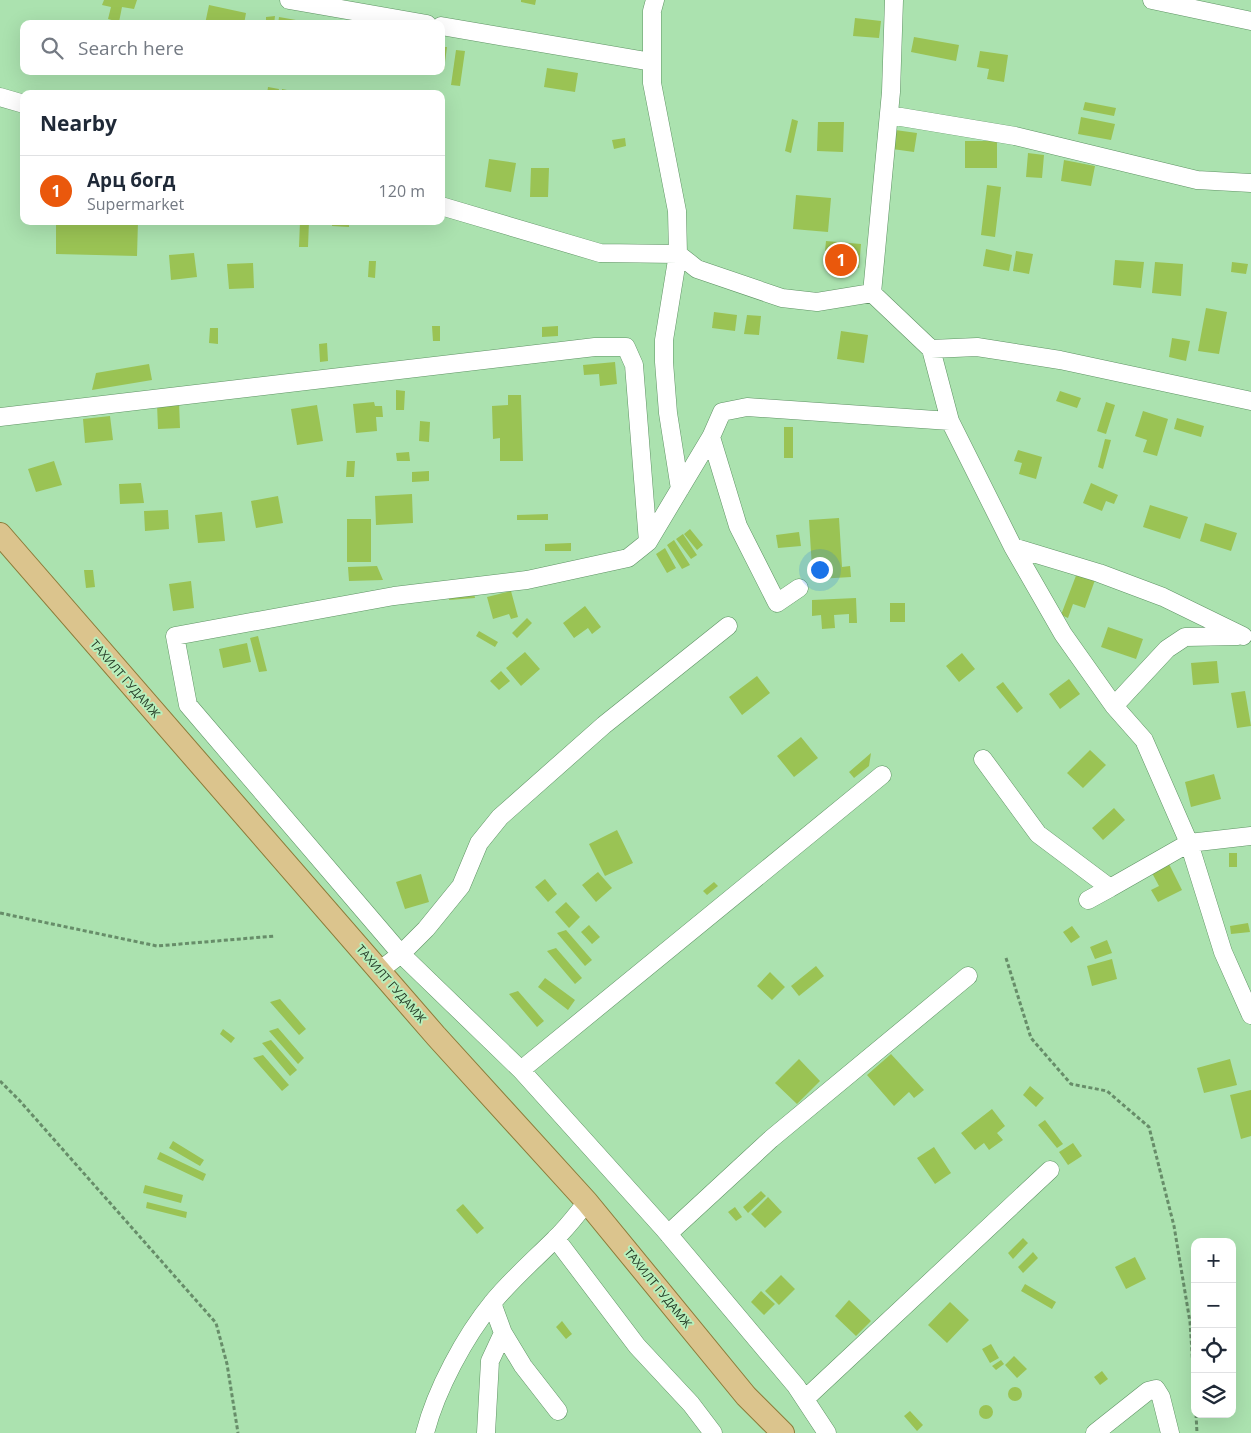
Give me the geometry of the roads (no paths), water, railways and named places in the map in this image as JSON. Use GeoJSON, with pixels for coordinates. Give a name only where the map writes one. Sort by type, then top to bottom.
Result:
{"type":"FeatureCollection","features":[{"type":"Feature","properties":{"kind":"main road","name":"ТАХИЛТ ГУДАМЖ"},"geometry":{"type":"LineString","coordinates":[[0,534],[379,971],[587,1202],[746,1396],[783,1433]]}},
{"type":"Feature","properties":{"kind":"street"},"geometry":{"type":"LineString","coordinates":[[289,0],[404,20]]}},
{"type":"Feature","properties":{"kind":"street"},"geometry":{"type":"LineString","coordinates":[[655,0],[652,11],[653,92],[677,211],[678,254],[664,340],[664,362],[668,413],[680,489]]}},
{"type":"Feature","properties":{"kind":"street"},"geometry":{"type":"LineString","coordinates":[[872,293],[889,115],[894,0]]}},
{"type":"Feature","properties":{"kind":"street"},"geometry":{"type":"LineString","coordinates":[[1152,0],[1251,21]]}},
{"type":"Feature","properties":{"kind":"street"},"geometry":{"type":"LineString","coordinates":[[445,27],[652,62]]}},
{"type":"Feature","properties":{"kind":"street"},"geometry":{"type":"LineString","coordinates":[[0,97],[20,103]]}},
{"type":"Feature","properties":{"kind":"street"},"geometry":{"type":"LineString","coordinates":[[889,115],[1015,136],[1197,180],[1251,183]]}},
{"type":"Feature","properties":{"kind":"street"},"geometry":{"type":"LineString","coordinates":[[445,207],[600,252],[678,254],[697,270],[782,298],[817,302],[872,293]]}},
{"type":"Feature","properties":{"kind":"street"},"geometry":{"type":"LineString","coordinates":[[872,293],[931,349],[950,421],[1013,547],[1063,634],[1114,706],[1144,740],[1189,844],[1223,952],[1251,1013]]}},
{"type":"Feature","properties":{"kind":"street"},"geometry":{"type":"LineString","coordinates":[[0,417],[596,347],[626,347],[634,365],[648,542]]}},
{"type":"Feature","properties":{"kind":"street"},"geometry":{"type":"LineString","coordinates":[[931,349],[977,347],[1060,360],[1251,401]]}},
{"type":"Feature","properties":{"kind":"street"},"geometry":{"type":"LineString","coordinates":[[827,1433],[805,1399],[668,1234],[521,1070],[401,954],[188,705],[175,636],[394,596],[527,580],[628,558],[648,542],[711,437],[722,412],[747,407],[950,421]]}},
{"type":"Feature","properties":{"kind":"street"},"geometry":{"type":"LineString","coordinates":[[711,437],[738,526],[777,602],[799,588]]}},
{"type":"Feature","properties":{"kind":"street"},"geometry":{"type":"LineString","coordinates":[[1013,547],[1099,573],[1163,597],[1247,636]]}},
{"type":"Feature","properties":{"kind":"street"},"geometry":{"type":"LineString","coordinates":[[379,971],[401,954],[461,886],[479,843],[500,817],[611,719],[728,626]]}},
{"type":"Feature","properties":{"kind":"street"},"geometry":{"type":"LineString","coordinates":[[1114,706],[1167,649],[1185,637],[1247,636]]}},
{"type":"Feature","properties":{"kind":"street"},"geometry":{"type":"LineString","coordinates":[[983,759],[1038,834],[1110,888]]}},
{"type":"Feature","properties":{"kind":"street"},"geometry":{"type":"LineString","coordinates":[[521,1070],[882,776]]}},
{"type":"Feature","properties":{"kind":"street"},"geometry":{"type":"LineString","coordinates":[[1088,900],[1189,844],[1251,836]]}},
{"type":"Feature","properties":{"kind":"street"},"geometry":{"type":"LineString","coordinates":[[668,1234],[771,1139],[968,976]]}},
{"type":"Feature","properties":{"kind":"street"},"geometry":{"type":"LineString","coordinates":[[805,1399],[1050,1170]]}},
{"type":"Feature","properties":{"kind":"street"},"geometry":{"type":"LineString","coordinates":[[425,1433],[428,1420],[457,1358],[492,1303],[537,1254],[556,1239],[587,1202]]}},
{"type":"Feature","properties":{"kind":"street"},"geometry":{"type":"LineString","coordinates":[[556,1239],[637,1346],[691,1404],[713,1433]]}},
{"type":"Feature","properties":{"kind":"street"},"geometry":{"type":"LineString","coordinates":[[492,1303],[503,1333],[523,1366],[558,1411]]}},
{"type":"Feature","properties":{"kind":"street"},"geometry":{"type":"LineString","coordinates":[[486,1433],[490,1361],[503,1333]]}},
{"type":"Feature","properties":{"kind":"street"},"geometry":{"type":"LineString","coordinates":[[1095,1433],[1148,1391],[1156,1389],[1161,1397],[1170,1433]]}},
{"type":"Feature","properties":{"kind":"place","name":"Арц богд"},"geometry":{"type":"Point","coordinates":[841,260]}}]}
